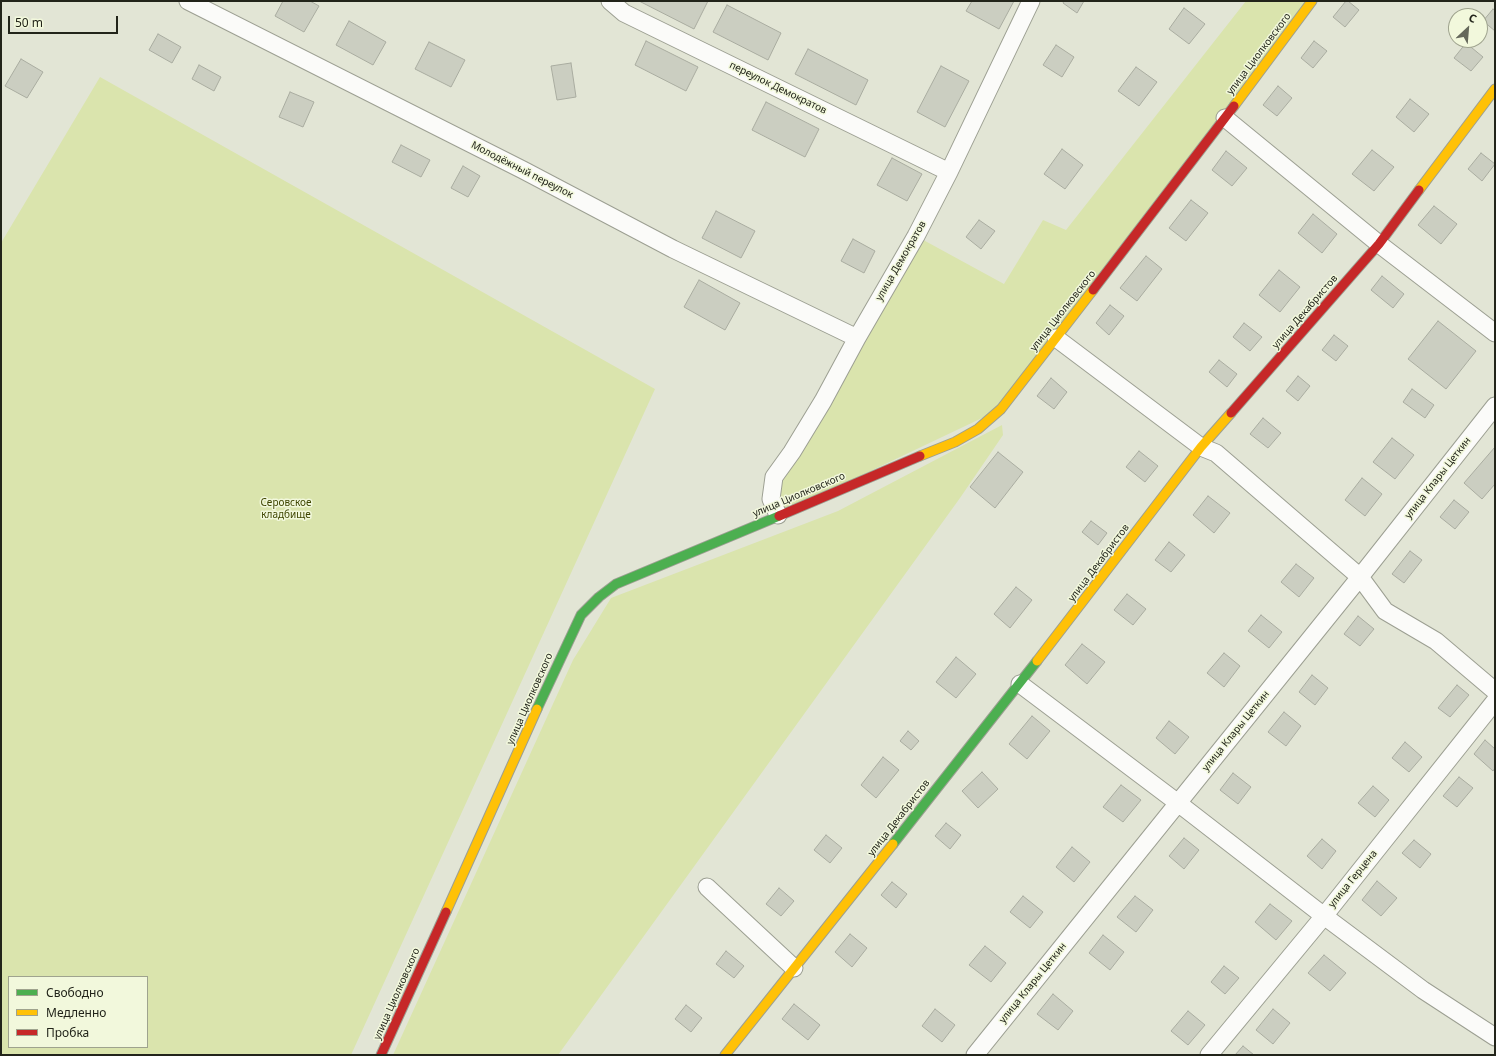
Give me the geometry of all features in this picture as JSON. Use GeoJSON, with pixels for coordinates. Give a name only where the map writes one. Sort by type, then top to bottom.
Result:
{"type":"FeatureCollection","features":[{"type":"Feature","properties":{"kind":"main road","name":"улица Циолковского"},"geometry":{"type":"LineString","coordinates":[[381,1055],[581,615],[599,597],[616,584],[955,442],[978,429],[1001,409],[1225,118],[1312,1]]}},
{"type":"Feature","properties":{"kind":"main road","name":"улица Декабристов"},"geometry":{"type":"LineString","coordinates":[[725,1055],[1020,684],[1201,447],[1379,244],[1495,89]]}},
{"type":"Feature","properties":{"kind":"street","name":"Молодёжный переулок"},"geometry":{"type":"LineString","coordinates":[[188,1],[523,170],[673,249],[857,338]]}},
{"type":"Feature","properties":{"kind":"street","name":"переулок Демократов"},"geometry":{"type":"LineString","coordinates":[[610,1],[624,13],[949,172]]}},
{"type":"Feature","properties":{"kind":"street","name":"улица Демократов"},"geometry":{"type":"LineString","coordinates":[[778,515],[771,499],[774,477],[792,452],[823,401],[857,338],[916,236],[949,172],[1031,1]]}},
{"type":"Feature","properties":{"kind":"street"},"geometry":{"type":"LineString","coordinates":[[1225,118],[1379,244],[1495,333]]}},
{"type":"Feature","properties":{"kind":"street"},"geometry":{"type":"LineString","coordinates":[[1056,338],[1201,447],[1216,453],[1360,577],[1385,611],[1436,641],[1495,691]]}},
{"type":"Feature","properties":{"kind":"street","name":"улица Клары Цеткин"},"geometry":{"type":"LineString","coordinates":[[975,1055],[1360,577],[1495,406]]}},
{"type":"Feature","properties":{"kind":"street"},"geometry":{"type":"LineString","coordinates":[[1020,684],[1423,990],[1495,1037]]}},
{"type":"Feature","properties":{"kind":"street","name":"улица Герцена"},"geometry":{"type":"LineString","coordinates":[[1208,1055],[1324,916],[1495,701]]}},
{"type":"Feature","properties":{"kind":"street"},"geometry":{"type":"LineString","coordinates":[[707,887],[794,968]]}},
{"type":"Feature","properties":{"kind":"green space"},"geometry":{"type":"Polygon","coordinates":[[[1246,1],[1312,1],[1001,409],[778,515],[774,477],[916,236],[1004,284],[1043,220],[1066,230],[1246,1]]]}},
{"type":"Feature","properties":{"kind":"green space","name":"Серовское кладбище"},"geometry":{"type":"Polygon","coordinates":[[[100,77],[655,389],[351,1055],[1,1055],[1,243],[100,77]]]}},
{"type":"Feature","properties":{"kind":"green space"},"geometry":{"type":"Polygon","coordinates":[[[1002,425],[1003,435],[960,498],[558,1055],[393,1055],[573,660],[611,598],[838,511],[1002,425]]]}},
{"type":"Feature","properties":{"kind":"building"},"geometry":{"type":"Polygon","coordinates":[[[283,1],[310,1],[319,6],[304,32],[275,16],[283,1]]]}},
{"type":"Feature","properties":{"kind":"building"},"geometry":{"type":"Polygon","coordinates":[[[639,1],[708,1],[694,29],[639,1]]]}},
{"type":"Feature","properties":{"kind":"building"},"geometry":{"type":"Polygon","coordinates":[[[972,1],[1014,1],[999,29],[966,11],[972,1]]]}},
{"type":"Feature","properties":{"kind":"building"},"geometry":{"type":"Polygon","coordinates":[[[1064,1],[1084,1],[1077,13],[1063,3],[1064,1]]]}},
{"type":"Feature","properties":{"kind":"building"},"geometry":{"type":"Polygon","coordinates":[[[1346,1],[1359,10],[1345,27],[1333,17],[1346,1]]]}},
{"type":"Feature","properties":{"kind":"building"},"geometry":{"type":"Polygon","coordinates":[[[727,5],[781,33],[768,60],[713,32],[727,5]]]}},
{"type":"Feature","properties":{"kind":"building"},"geometry":{"type":"Polygon","coordinates":[[[1184,8],[1205,24],[1189,44],[1169,29],[1184,8]]]}},
{"type":"Feature","properties":{"kind":"building"},"geometry":{"type":"Polygon","coordinates":[[[1493,9],[1495,11],[1495,31],[1488,25],[1488,15],[1493,9]]]}},
{"type":"Feature","properties":{"kind":"building"},"geometry":{"type":"Polygon","coordinates":[[[349,21],[386,42],[373,65],[336,45],[349,21]]]}},
{"type":"Feature","properties":{"kind":"building"},"geometry":{"type":"Polygon","coordinates":[[[158,34],[181,47],[172,63],[149,50],[158,34]]]}},
{"type":"Feature","properties":{"kind":"building"},"geometry":{"type":"Polygon","coordinates":[[[646,41],[698,67],[686,91],[635,65],[646,41]]]}},
{"type":"Feature","properties":{"kind":"building"},"geometry":{"type":"Polygon","coordinates":[[[1314,41],[1327,51],[1313,68],[1301,58],[1314,41]]]}},
{"type":"Feature","properties":{"kind":"building"},"geometry":{"type":"Polygon","coordinates":[[[429,42],[465,60],[451,87],[415,69],[429,42]]]}},
{"type":"Feature","properties":{"kind":"building"},"geometry":{"type":"Polygon","coordinates":[[[1056,45],[1074,57],[1062,77],[1043,65],[1056,45]]]}},
{"type":"Feature","properties":{"kind":"building"},"geometry":{"type":"Polygon","coordinates":[[[1462,48],[1472,48],[1483,57],[1471,71],[1454,58],[1462,48]]]}},
{"type":"Feature","properties":{"kind":"building"},"geometry":{"type":"Polygon","coordinates":[[[808,49],[868,80],[856,105],[795,74],[808,49]]]}},
{"type":"Feature","properties":{"kind":"building"},"geometry":{"type":"Polygon","coordinates":[[[21,59],[43,72],[27,98],[5,86],[21,59]]]}},
{"type":"Feature","properties":{"kind":"building"},"geometry":{"type":"Polygon","coordinates":[[[571,63],[576,97],[557,100],[551,66],[571,63]]]}},
{"type":"Feature","properties":{"kind":"building"},"geometry":{"type":"Polygon","coordinates":[[[199,65],[221,77],[214,91],[192,79],[199,65]]]}},
{"type":"Feature","properties":{"kind":"building"},"geometry":{"type":"Polygon","coordinates":[[[941,66],[969,81],[945,127],[917,112],[941,66]]]}},
{"type":"Feature","properties":{"kind":"building"},"geometry":{"type":"Polygon","coordinates":[[[1136,67],[1157,82],[1139,106],[1118,91],[1136,67]]]}},
{"type":"Feature","properties":{"kind":"building"},"geometry":{"type":"Polygon","coordinates":[[[1278,86],[1292,98],[1277,116],[1263,105],[1278,86]]]}},
{"type":"Feature","properties":{"kind":"building"},"geometry":{"type":"Polygon","coordinates":[[[290,92],[314,102],[303,127],[279,117],[290,92]]]}},
{"type":"Feature","properties":{"kind":"building"},"geometry":{"type":"Polygon","coordinates":[[[1410,99],[1429,114],[1414,132],[1396,117],[1410,99]]]}},
{"type":"Feature","properties":{"kind":"building"},"geometry":{"type":"Polygon","coordinates":[[[766,102],[819,129],[805,157],[752,130],[766,102]]]}},
{"type":"Feature","properties":{"kind":"building"},"geometry":{"type":"Polygon","coordinates":[[[401,145],[430,160],[421,177],[392,162],[401,145]]]}},
{"type":"Feature","properties":{"kind":"building"},"geometry":{"type":"Polygon","coordinates":[[[1062,149],[1083,165],[1065,189],[1044,174],[1062,149]]]}},
{"type":"Feature","properties":{"kind":"building"},"geometry":{"type":"Polygon","coordinates":[[[1372,150],[1394,167],[1374,191],[1352,174],[1372,150]]]}},
{"type":"Feature","properties":{"kind":"building"},"geometry":{"type":"Polygon","coordinates":[[[1226,151],[1247,168],[1232,186],[1212,170],[1226,151]]]}},
{"type":"Feature","properties":{"kind":"building"},"geometry":{"type":"Polygon","coordinates":[[[1481,153],[1495,164],[1482,181],[1468,169],[1481,153]]]}},
{"type":"Feature","properties":{"kind":"building"},"geometry":{"type":"Polygon","coordinates":[[[892,158],[922,174],[907,201],[877,185],[892,158]]]}},
{"type":"Feature","properties":{"kind":"building"},"geometry":{"type":"Polygon","coordinates":[[[463,166],[480,176],[468,197],[451,188],[463,166]]]}},
{"type":"Feature","properties":{"kind":"building"},"geometry":{"type":"Polygon","coordinates":[[[1191,200],[1208,213],[1186,241],[1169,228],[1191,200]]]}},
{"type":"Feature","properties":{"kind":"building"},"geometry":{"type":"Polygon","coordinates":[[[1434,206],[1457,224],[1441,244],[1418,225],[1434,206]]]}},
{"type":"Feature","properties":{"kind":"building"},"geometry":{"type":"Polygon","coordinates":[[[716,211],[755,231],[741,258],[702,238],[716,211]]]}},
{"type":"Feature","properties":{"kind":"building"},"geometry":{"type":"Polygon","coordinates":[[[1313,214],[1337,234],[1322,253],[1298,233],[1313,214]]]}},
{"type":"Feature","properties":{"kind":"building"},"geometry":{"type":"Polygon","coordinates":[[[979,220],[995,231],[981,249],[966,237],[979,220]]]}},
{"type":"Feature","properties":{"kind":"building"},"geometry":{"type":"Polygon","coordinates":[[[853,239],[875,251],[864,273],[841,261],[853,239]]]}},
{"type":"Feature","properties":{"kind":"building"},"geometry":{"type":"Polygon","coordinates":[[[1146,256],[1162,269],[1137,301],[1120,288],[1146,256]]]}},
{"type":"Feature","properties":{"kind":"building"},"geometry":{"type":"Polygon","coordinates":[[[1279,270],[1300,287],[1280,312],[1259,295],[1279,270]]]}},
{"type":"Feature","properties":{"kind":"building"},"geometry":{"type":"Polygon","coordinates":[[[1382,276],[1404,294],[1393,308],[1371,290],[1382,276]]]}},
{"type":"Feature","properties":{"kind":"building"},"geometry":{"type":"Polygon","coordinates":[[[699,280],[740,303],[725,330],[684,307],[699,280]]]}},
{"type":"Feature","properties":{"kind":"building"},"geometry":{"type":"Polygon","coordinates":[[[1110,305],[1124,316],[1109,335],[1096,323],[1110,305]]]}},
{"type":"Feature","properties":{"kind":"building"},"geometry":{"type":"Polygon","coordinates":[[[1438,321],[1476,351],[1446,389],[1408,359],[1438,321]]]}},
{"type":"Feature","properties":{"kind":"building"},"geometry":{"type":"Polygon","coordinates":[[[1244,323],[1262,337],[1250,351],[1233,337],[1244,323]]]}},
{"type":"Feature","properties":{"kind":"building"},"geometry":{"type":"Polygon","coordinates":[[[1334,335],[1348,346],[1336,361],[1322,350],[1334,335]]]}},
{"type":"Feature","properties":{"kind":"building"},"geometry":{"type":"Polygon","coordinates":[[[1219,360],[1237,374],[1227,387],[1209,372],[1219,360]]]}},
{"type":"Feature","properties":{"kind":"building"},"geometry":{"type":"Polygon","coordinates":[[[1298,376],[1310,386],[1298,401],[1286,391],[1298,376]]]}},
{"type":"Feature","properties":{"kind":"building"},"geometry":{"type":"Polygon","coordinates":[[[1051,378],[1067,392],[1054,409],[1037,396],[1051,378]]]}},
{"type":"Feature","properties":{"kind":"building"},"geometry":{"type":"Polygon","coordinates":[[[1412,389],[1434,405],[1425,418],[1403,402],[1412,389]]]}},
{"type":"Feature","properties":{"kind":"building"},"geometry":{"type":"Polygon","coordinates":[[[1263,418],[1281,433],[1268,448],[1250,434],[1263,418]]]}},
{"type":"Feature","properties":{"kind":"building"},"geometry":{"type":"Polygon","coordinates":[[[1392,438],[1414,455],[1395,479],[1373,462],[1392,438]]]}},
{"type":"Feature","properties":{"kind":"building"},"geometry":{"type":"Polygon","coordinates":[[[1495,447],[1495,484],[1482,499],[1464,483],[1495,447]]]}},
{"type":"Feature","properties":{"kind":"building"},"geometry":{"type":"Polygon","coordinates":[[[1139,451],[1158,466],[1145,482],[1126,467],[1139,451]]]}},
{"type":"Feature","properties":{"kind":"building"},"geometry":{"type":"Polygon","coordinates":[[[998,452],[1023,472],[995,508],[970,487],[998,452]]]}},
{"type":"Feature","properties":{"kind":"building"},"geometry":{"type":"Polygon","coordinates":[[[1362,478],[1382,494],[1365,516],[1345,500],[1362,478]]]}},
{"type":"Feature","properties":{"kind":"building"},"geometry":{"type":"Polygon","coordinates":[[[1208,496],[1230,513],[1214,533],[1193,515],[1208,496]]]}},
{"type":"Feature","properties":{"kind":"building"},"geometry":{"type":"Polygon","coordinates":[[[1454,500],[1469,512],[1455,529],[1440,517],[1454,500]]]}},
{"type":"Feature","properties":{"kind":"building"},"geometry":{"type":"Polygon","coordinates":[[[1091,521],[1107,533],[1098,545],[1082,532],[1091,521]]]}},
{"type":"Feature","properties":{"kind":"building"},"geometry":{"type":"Polygon","coordinates":[[[1169,542],[1185,555],[1171,572],[1155,560],[1169,542]]]}},
{"type":"Feature","properties":{"kind":"building"},"geometry":{"type":"Polygon","coordinates":[[[1410,551],[1422,560],[1404,583],[1392,574],[1410,551]]]}},
{"type":"Feature","properties":{"kind":"building"},"geometry":{"type":"Polygon","coordinates":[[[1296,564],[1314,578],[1299,597],[1281,582],[1296,564]]]}},
{"type":"Feature","properties":{"kind":"building"},"geometry":{"type":"Polygon","coordinates":[[[1016,587],[1032,600],[1010,628],[994,614],[1016,587]]]}},
{"type":"Feature","properties":{"kind":"building"},"geometry":{"type":"Polygon","coordinates":[[[1127,594],[1146,609],[1133,625],[1114,610],[1127,594]]]}},
{"type":"Feature","properties":{"kind":"building"},"geometry":{"type":"Polygon","coordinates":[[[1261,615],[1282,632],[1269,648],[1248,631],[1261,615]]]}},
{"type":"Feature","properties":{"kind":"building"},"geometry":{"type":"Polygon","coordinates":[[[1358,616],[1374,629],[1360,646],[1344,634],[1358,616]]]}},
{"type":"Feature","properties":{"kind":"building"},"geometry":{"type":"Polygon","coordinates":[[[1082,644],[1105,662],[1087,684],[1065,665],[1082,644]]]}},
{"type":"Feature","properties":{"kind":"building"},"geometry":{"type":"Polygon","coordinates":[[[1224,653],[1240,666],[1224,687],[1207,673],[1224,653]]]}},
{"type":"Feature","properties":{"kind":"building"},"geometry":{"type":"Polygon","coordinates":[[[956,657],[976,674],[956,698],[936,682],[956,657]]]}},
{"type":"Feature","properties":{"kind":"building"},"geometry":{"type":"Polygon","coordinates":[[[1312,675],[1328,688],[1315,705],[1299,692],[1312,675]]]}},
{"type":"Feature","properties":{"kind":"building"},"geometry":{"type":"Polygon","coordinates":[[[1457,685],[1469,695],[1450,717],[1438,708],[1457,685]]]}},
{"type":"Feature","properties":{"kind":"building"},"geometry":{"type":"Polygon","coordinates":[[[1284,712],[1301,726],[1286,746],[1268,732],[1284,712]]]}},
{"type":"Feature","properties":{"kind":"building"},"geometry":{"type":"Polygon","coordinates":[[[1032,716],[1050,731],[1027,759],[1009,744],[1032,716]]]}},
{"type":"Feature","properties":{"kind":"building"},"geometry":{"type":"Polygon","coordinates":[[[1169,721],[1189,737],[1175,754],[1156,738],[1169,721]]]}},
{"type":"Feature","properties":{"kind":"building"},"geometry":{"type":"Polygon","coordinates":[[[908,731],[919,741],[911,750],[900,741],[908,731]]]}},
{"type":"Feature","properties":{"kind":"building"},"geometry":{"type":"Polygon","coordinates":[[[1485,740],[1495,749],[1495,768],[1493,771],[1474,754],[1485,740]]]}},
{"type":"Feature","properties":{"kind":"building"},"geometry":{"type":"Polygon","coordinates":[[[1405,742],[1422,757],[1409,772],[1392,758],[1405,742]]]}},
{"type":"Feature","properties":{"kind":"building"},"geometry":{"type":"Polygon","coordinates":[[[883,757],[899,770],[876,798],[861,785],[883,757]]]}},
{"type":"Feature","properties":{"kind":"building"},"geometry":{"type":"Polygon","coordinates":[[[982,772],[998,789],[978,808],[962,791],[982,772]]]}},
{"type":"Feature","properties":{"kind":"building"},"geometry":{"type":"Polygon","coordinates":[[[1233,773],[1251,787],[1238,804],[1220,790],[1233,773]]]}},
{"type":"Feature","properties":{"kind":"building"},"geometry":{"type":"Polygon","coordinates":[[[1459,777],[1473,788],[1457,807],[1443,796],[1459,777]]]}},
{"type":"Feature","properties":{"kind":"building"},"geometry":{"type":"Polygon","coordinates":[[[1121,785],[1141,800],[1123,822],[1103,807],[1121,785]]]}},
{"type":"Feature","properties":{"kind":"building"},"geometry":{"type":"Polygon","coordinates":[[[1373,786],[1389,800],[1375,817],[1358,803],[1373,786]]]}},
{"type":"Feature","properties":{"kind":"building"},"geometry":{"type":"Polygon","coordinates":[[[946,823],[961,835],[950,849],[935,836],[946,823]]]}},
{"type":"Feature","properties":{"kind":"building"},"geometry":{"type":"Polygon","coordinates":[[[826,835],[842,848],[830,863],[814,850],[826,835]]]}},
{"type":"Feature","properties":{"kind":"building"},"geometry":{"type":"Polygon","coordinates":[[[1184,838],[1199,850],[1184,869],[1169,856],[1184,838]]]}},
{"type":"Feature","properties":{"kind":"building"},"geometry":{"type":"Polygon","coordinates":[[[1322,839],[1336,851],[1322,869],[1307,856],[1322,839]]]}},
{"type":"Feature","properties":{"kind":"building"},"geometry":{"type":"Polygon","coordinates":[[[1414,840],[1431,854],[1420,868],[1402,853],[1414,840]]]}},
{"type":"Feature","properties":{"kind":"building"},"geometry":{"type":"Polygon","coordinates":[[[1072,847],[1090,862],[1074,882],[1056,867],[1072,847]]]}},
{"type":"Feature","properties":{"kind":"building"},"geometry":{"type":"Polygon","coordinates":[[[1377,881],[1397,898],[1381,916],[1362,900],[1377,881]]]}},
{"type":"Feature","properties":{"kind":"building"},"geometry":{"type":"Polygon","coordinates":[[[892,882],[907,894],[896,908],[881,895],[892,882]]]}},
{"type":"Feature","properties":{"kind":"building"},"geometry":{"type":"Polygon","coordinates":[[[779,888],[794,901],[781,916],[766,904],[779,888]]]}},
{"type":"Feature","properties":{"kind":"building"},"geometry":{"type":"Polygon","coordinates":[[[1023,896],[1043,912],[1030,928],[1010,912],[1023,896]]]}},
{"type":"Feature","properties":{"kind":"building"},"geometry":{"type":"Polygon","coordinates":[[[1135,896],[1153,910],[1136,932],[1117,917],[1135,896]]]}},
{"type":"Feature","properties":{"kind":"building"},"geometry":{"type":"Polygon","coordinates":[[[1270,904],[1292,921],[1276,940],[1255,922],[1270,904]]]}},
{"type":"Feature","properties":{"kind":"building"},"geometry":{"type":"Polygon","coordinates":[[[850,934],[867,948],[852,967],[835,952],[850,934]]]}},
{"type":"Feature","properties":{"kind":"building"},"geometry":{"type":"Polygon","coordinates":[[[1103,935],[1124,952],[1110,970],[1089,953],[1103,935]]]}},
{"type":"Feature","properties":{"kind":"building"},"geometry":{"type":"Polygon","coordinates":[[[985,946],[1006,963],[991,982],[969,965],[985,946]]]}},
{"type":"Feature","properties":{"kind":"building"},"geometry":{"type":"Polygon","coordinates":[[[726,951],[744,966],[734,978],[716,964],[726,951]]]}},
{"type":"Feature","properties":{"kind":"building"},"geometry":{"type":"Polygon","coordinates":[[[1324,955],[1346,973],[1330,991],[1308,973],[1324,955]]]}},
{"type":"Feature","properties":{"kind":"building"},"geometry":{"type":"Polygon","coordinates":[[[1224,966],[1239,978],[1225,994],[1211,982],[1224,966]]]}},
{"type":"Feature","properties":{"kind":"building"},"geometry":{"type":"Polygon","coordinates":[[[1053,994],[1073,1011],[1058,1030],[1037,1014],[1053,994]]]}},
{"type":"Feature","properties":{"kind":"building"},"geometry":{"type":"Polygon","coordinates":[[[794,1004],[820,1025],[808,1040],[782,1019],[794,1004]]]}},
{"type":"Feature","properties":{"kind":"building"},"geometry":{"type":"Polygon","coordinates":[[[686,1005],[702,1018],[691,1032],[675,1019],[686,1005]]]}},
{"type":"Feature","properties":{"kind":"building"},"geometry":{"type":"Polygon","coordinates":[[[935,1009],[955,1025],[942,1042],[922,1026],[935,1009]]]}},
{"type":"Feature","properties":{"kind":"building"},"geometry":{"type":"Polygon","coordinates":[[[1273,1009],[1290,1023],[1273,1044],[1256,1030],[1273,1009]]]}},
{"type":"Feature","properties":{"kind":"building"},"geometry":{"type":"Polygon","coordinates":[[[1188,1011],[1205,1025],[1188,1045],[1171,1031],[1188,1011]]]}},
{"type":"Feature","properties":{"kind":"building"},"geometry":{"type":"Polygon","coordinates":[[[1243,1046],[1254,1055],[1235,1055],[1243,1046]]]}},
{"type":"Feature","properties":{"kind":"traffic: fast"},"geometry":{"type":"LineString","coordinates":[[537,709],[581,615],[599,597],[616,584],[779,516]]}},
{"type":"Feature","properties":{"kind":"traffic: fast"},"geometry":{"type":"LineString","coordinates":[[893,844],[1037,661]]}},
{"type":"Feature","properties":{"kind":"traffic: slow"},"geometry":{"type":"LineString","coordinates":[[1234,106],[1312,1]]}},
{"type":"Feature","properties":{"kind":"traffic: slow"},"geometry":{"type":"LineString","coordinates":[[1419,190],[1495,89]]}},
{"type":"Feature","properties":{"kind":"traffic: slow"},"geometry":{"type":"LineString","coordinates":[[920,456],[955,442],[978,429],[1001,409],[1093,290]]}},
{"type":"Feature","properties":{"kind":"traffic: slow"},"geometry":{"type":"LineString","coordinates":[[1037,661],[1201,447],[1231,413]]}},
{"type":"Feature","properties":{"kind":"traffic: slow"},"geometry":{"type":"LineString","coordinates":[[446,912],[537,709]]}},
{"type":"Feature","properties":{"kind":"traffic: slow"},"geometry":{"type":"LineString","coordinates":[[725,1055],[893,844]]}},
{"type":"Feature","properties":{"kind":"traffic: jam"},"geometry":{"type":"LineString","coordinates":[[1093,290],[1234,106]]}},
{"type":"Feature","properties":{"kind":"traffic: jam"},"geometry":{"type":"LineString","coordinates":[[1231,413],[1379,244],[1419,190]]}},
{"type":"Feature","properties":{"kind":"traffic: jam"},"geometry":{"type":"LineString","coordinates":[[779,516],[920,456]]}},
{"type":"Feature","properties":{"kind":"traffic: jam"},"geometry":{"type":"LineString","coordinates":[[381,1055],[446,912]]}}]}
